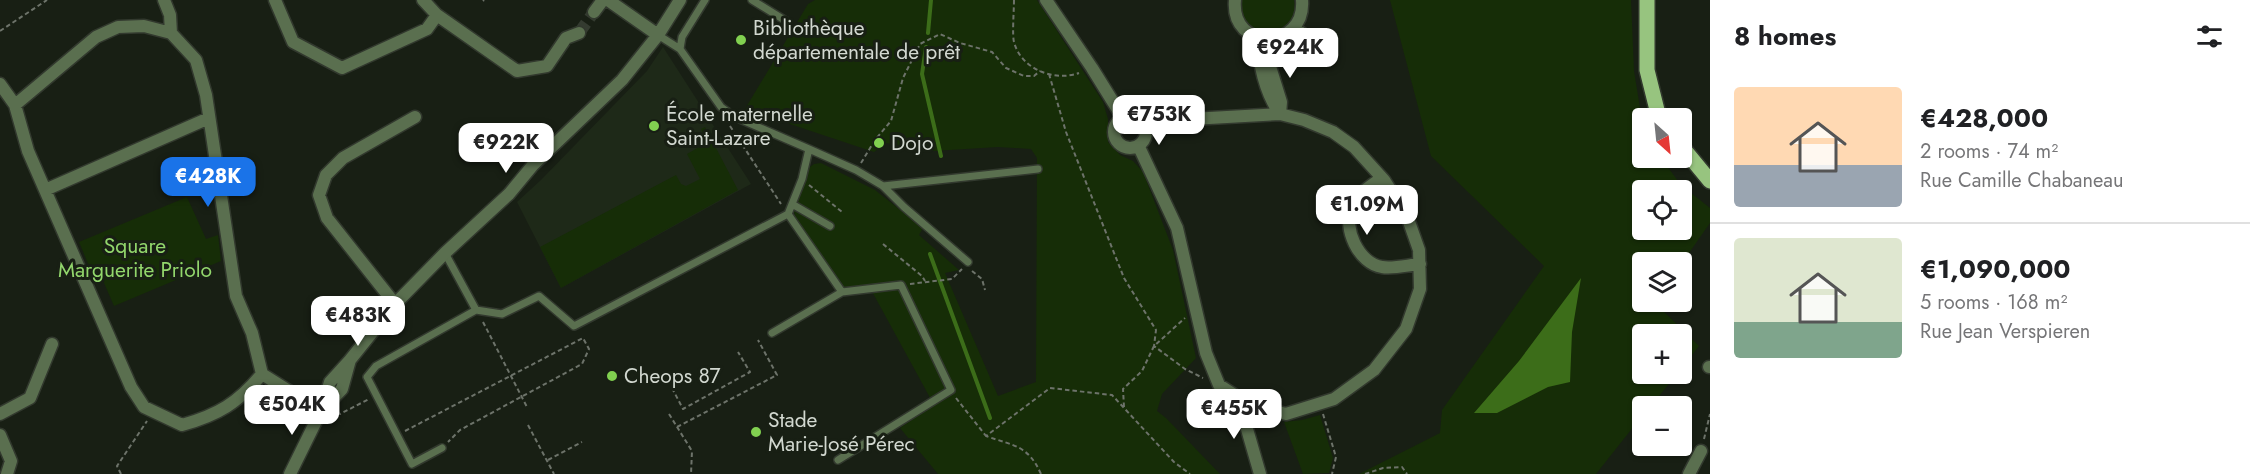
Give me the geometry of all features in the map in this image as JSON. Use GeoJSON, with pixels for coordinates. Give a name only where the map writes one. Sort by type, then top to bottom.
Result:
{"type":"FeatureCollection","features":[{"type":"Feature","properties":{"kind":"main road"},"geometry":{"type":"LineString","coordinates":[[1647,0],[1647,70],[1656,108]]}},
{"type":"Feature","properties":{"kind":"main road"},"geometry":{"type":"LineString","coordinates":[[1692,159],[1710,181]]}},
{"type":"Feature","properties":{"kind":"street"},"geometry":{"type":"LineString","coordinates":[[164,0],[170,15],[171,33]]}},
{"type":"Feature","properties":{"kind":"street"},"geometry":{"type":"LineString","coordinates":[[274,0],[293,42],[342,68],[427,29],[437,15]]}},
{"type":"Feature","properties":{"kind":"street"},"geometry":{"type":"LineString","coordinates":[[423,0],[437,15],[517,71],[547,66],[566,38],[579,33]]}},
{"type":"Feature","properties":{"kind":"street"},"geometry":{"type":"LineString","coordinates":[[594,12],[603,0]]}},
{"type":"Feature","properties":{"kind":"street"},"geometry":{"type":"LineString","coordinates":[[608,0],[658,34]]}},
{"type":"Feature","properties":{"kind":"street"},"geometry":{"type":"LineString","coordinates":[[290,474],[321,411],[342,389],[350,360],[395,304],[445,253],[509,194],[532,165],[622,80],[658,34],[680,0]]}},
{"type":"Feature","properties":{"kind":"street"},"geometry":{"type":"LineString","coordinates":[[1046,0],[1092,68],[1122,118]]}},
{"type":"Feature","properties":{"kind":"street"},"geometry":{"type":"LineString","coordinates":[[1235,0],[1234,8],[1237,19],[1243,29],[1256,37],[1275,39],[1294,28],[1300,18],[1302,0]]}},
{"type":"Feature","properties":{"kind":"street"},"geometry":{"type":"LineString","coordinates":[[15,105],[96,37],[118,27],[144,26],[171,33],[196,60],[206,95],[236,296],[252,333],[262,374],[321,411]]}},
{"type":"Feature","properties":{"kind":"street"},"geometry":{"type":"LineString","coordinates":[[1294,28],[1314,42]]}},
{"type":"Feature","properties":{"kind":"street"},"geometry":{"type":"LineString","coordinates":[[1256,37],[1261,70],[1272,103],[1280,114]]}},
{"type":"Feature","properties":{"kind":"street"},"geometry":{"type":"LineString","coordinates":[[1275,39],[1268,60],[1281,102],[1280,114]]}},
{"type":"Feature","properties":{"kind":"street"},"geometry":{"type":"LineString","coordinates":[[0,84],[15,105],[28,151],[131,387],[144,407],[182,425],[207,418],[233,404],[262,374]]}},
{"type":"Feature","properties":{"kind":"street"},"geometry":{"type":"LineString","coordinates":[[1139,147],[1177,228],[1206,353],[1220,386],[1250,405],[1286,414],[1334,399],[1374,370],[1406,329],[1420,289],[1419,250],[1407,216],[1382,178],[1354,147],[1333,132],[1304,120],[1280,114],[1191,119],[1146,127]]}},
{"type":"Feature","properties":{"kind":"street"},"geometry":{"type":"LineString","coordinates":[[1134,116],[1146,127],[1146,138],[1139,147],[1128,149],[1119,145],[1116,140],[1115,125],[1122,118],[1134,116]]}},
{"type":"Feature","properties":{"kind":"street"},"geometry":{"type":"LineString","coordinates":[[395,304],[327,218],[319,195],[326,175],[344,158],[414,117]]}},
{"type":"Feature","properties":{"kind":"street"},"geometry":{"type":"LineString","coordinates":[[45,190],[209,118]]}},
{"type":"Feature","properties":{"kind":"street"},"geometry":{"type":"LineString","coordinates":[[1382,178],[1358,196],[1350,210],[1349,232],[1359,254],[1381,268],[1420,264]]}},
{"type":"Feature","properties":{"kind":"street"},"geometry":{"type":"LineString","coordinates":[[0,414],[30,398],[52,344]]}},
{"type":"Feature","properties":{"kind":"street"},"geometry":{"type":"LineString","coordinates":[[1238,398],[1260,474]]}},
{"type":"Feature","properties":{"kind":"street"},"geometry":{"type":"LineString","coordinates":[[0,435],[11,461],[7,474]]}},
{"type":"Feature","properties":{"kind":"street"},"geometry":{"type":"LineString","coordinates":[[1689,474],[1701,450]]}},
{"type":"Feature","properties":{"kind":"lane"},"geometry":{"type":"LineString","coordinates":[[680,49],[682,37],[705,0]]}},
{"type":"Feature","properties":{"kind":"lane"},"geometry":{"type":"LineString","coordinates":[[752,0],[786,21]]}},
{"type":"Feature","properties":{"kind":"lane"},"geometry":{"type":"LineString","coordinates":[[658,34],[680,49],[722,107],[735,117],[856,170],[883,186],[904,207],[969,262]]}},
{"type":"Feature","properties":{"kind":"lane"},"geometry":{"type":"LineString","coordinates":[[442,448],[412,464],[367,377],[376,366],[476,310],[502,314],[539,296],[574,326],[788,214],[802,179],[809,149]]}},
{"type":"Feature","properties":{"kind":"lane"},"geometry":{"type":"LineString","coordinates":[[883,186],[1038,168]]}},
{"type":"Feature","properties":{"kind":"lane"},"geometry":{"type":"LineString","coordinates":[[792,204],[830,226]]}},
{"type":"Feature","properties":{"kind":"lane"},"geometry":{"type":"LineString","coordinates":[[788,214],[842,292]]}},
{"type":"Feature","properties":{"kind":"lane"},"geometry":{"type":"LineString","coordinates":[[445,253],[476,310]]}},
{"type":"Feature","properties":{"kind":"lane"},"geometry":{"type":"LineString","coordinates":[[772,333],[842,292],[902,285],[951,390],[838,460]]}},
{"type":"Feature","properties":{"kind":"path"},"geometry":{"type":"LineString","coordinates":[[0,31],[47,0]]}},
{"type":"Feature","properties":{"kind":"path"},"geometry":{"type":"LineString","coordinates":[[1014,0],[1013,40],[1027,65],[1048,74],[1074,74],[1092,68]]}},
{"type":"Feature","properties":{"kind":"path"},"geometry":{"type":"LineString","coordinates":[[856,170],[875,140],[891,121],[903,78],[920,44],[940,34],[960,43],[992,52],[1006,68],[1024,76],[1034,76],[1040,71]]}},
{"type":"Feature","properties":{"kind":"path"},"geometry":{"type":"LineString","coordinates":[[1048,74],[1066,132],[1124,278],[1156,330],[1154,346],[1142,371],[1123,389],[1124,407]]}},
{"type":"Feature","properties":{"kind":"path"},"geometry":{"type":"LineString","coordinates":[[722,107],[727,123],[788,214]]}},
{"type":"Feature","properties":{"kind":"path"},"geometry":{"type":"LineString","coordinates":[[802,179],[842,212]]}},
{"type":"Feature","properties":{"kind":"path"},"geometry":{"type":"LineString","coordinates":[[883,244],[925,281]]}},
{"type":"Feature","properties":{"kind":"path"},"geometry":{"type":"LineString","coordinates":[[902,285],[952,279],[965,266],[982,279],[985,290]]}},
{"type":"Feature","properties":{"kind":"path"},"geometry":{"type":"LineString","coordinates":[[476,310],[527,407]]}},
{"type":"Feature","properties":{"kind":"path"},"geometry":{"type":"LineString","coordinates":[[1154,346],[1185,318]]}},
{"type":"Feature","properties":{"kind":"path"},"geometry":{"type":"LineString","coordinates":[[397,435],[583,338],[590,349],[582,364],[460,430],[442,448]]}},
{"type":"Feature","properties":{"kind":"path"},"geometry":{"type":"LineString","coordinates":[[677,427],[777,375],[758,340]]}},
{"type":"Feature","properties":{"kind":"path"},"geometry":{"type":"LineString","coordinates":[[1154,346],[1185,369],[1220,386]]}},
{"type":"Feature","properties":{"kind":"path"},"geometry":{"type":"LineString","coordinates":[[672,388],[683,409],[750,372],[738,352]]}},
{"type":"Feature","properties":{"kind":"path"},"geometry":{"type":"LineString","coordinates":[[558,377],[561,382]]}},
{"type":"Feature","properties":{"kind":"path"},"geometry":{"type":"LineString","coordinates":[[986,436],[1050,388],[1112,395],[1174,462],[1190,474]]}},
{"type":"Feature","properties":{"kind":"path"},"geometry":{"type":"LineString","coordinates":[[951,390],[986,436],[1023,449],[1033,457],[1041,474]]}},
{"type":"Feature","properties":{"kind":"path"},"geometry":{"type":"LineString","coordinates":[[336,412],[340,414],[376,395]]}},
{"type":"Feature","properties":{"kind":"path"},"geometry":{"type":"LineString","coordinates":[[1320,404],[1336,457],[1332,474]]}},
{"type":"Feature","properties":{"kind":"path"},"geometry":{"type":"LineString","coordinates":[[120,474],[117,466],[154,412]]}},
{"type":"Feature","properties":{"kind":"path"},"geometry":{"type":"LineString","coordinates":[[669,414],[692,451],[691,474]]}},
{"type":"Feature","properties":{"kind":"path"},"geometry":{"type":"LineString","coordinates":[[1701,450],[1710,414]]}},
{"type":"Feature","properties":{"kind":"path"},"geometry":{"type":"LineString","coordinates":[[528,425],[554,474]]}},
{"type":"Feature","properties":{"kind":"path"},"geometry":{"type":"LineString","coordinates":[[547,460],[582,442]]}},
{"type":"Feature","properties":{"kind":"path"},"geometry":{"type":"LineString","coordinates":[[1365,474],[1383,468],[1402,466],[1407,474]]}},
{"type":"Feature","properties":{"kind":"shaded area","name":"École maternelle Saint-Lazare"},"geometry":{"type":"Polygon","coordinates":[[[663,47],[751,184],[561,288],[517,202],[647,71],[663,47]]]}},
{"type":"Feature","properties":{"kind":"shaded area"},"geometry":{"type":"Polygon","coordinates":[[[1581,278],[1572,332],[1570,382],[1548,387],[1497,413],[1474,413],[1519,361],[1581,278]]]}},
{"type":"Feature","properties":{"kind":"green space"},"geometry":{"type":"Polygon","coordinates":[[[815,0],[1037,0],[1103,102],[1108,119],[1108,142],[1120,155],[1133,161],[1143,172],[1173,250],[1196,358],[1162,394],[1157,411],[1220,474],[938,474],[900,428],[934,405],[869,286],[856,292],[843,288],[795,216],[793,207],[810,167],[821,163],[875,190],[923,228],[919,235],[959,270],[945,273],[998,396],[1036,382],[1037,158],[1031,149],[998,147],[917,152],[887,143],[874,152],[745,109],[808,4],[815,0]]]}},
{"type":"Feature","properties":{"kind":"green space"},"geometry":{"type":"Polygon","coordinates":[[[1241,0],[1294,0],[1293,14],[1288,24],[1279,30],[1268,32],[1257,30],[1248,24],[1242,14],[1241,0]]]}},
{"type":"Feature","properties":{"kind":"green space"},"geometry":{"type":"Polygon","coordinates":[[[1390,0],[1631,0],[1634,71],[1640,108],[1632,108],[1632,168],[1668,168],[1677,180],[1632,180],[1632,240],[1692,240],[1692,194],[1710,208],[1710,223],[1690,252],[1632,252],[1632,312],[1664,312],[1676,324],[1632,324],[1632,384],[1669,384],[1659,396],[1632,396],[1632,429],[1596,474],[1359,474],[1440,433],[1442,410],[1544,266],[1431,156],[1390,0]]]}},
{"type":"Feature","properties":{"kind":"green space"},"geometry":{"type":"Polygon","coordinates":[[[705,127],[738,190],[561,288],[540,247],[676,175],[681,184],[686,186],[700,179],[687,154],[708,142],[701,129],[705,127]]]}},
{"type":"Feature","properties":{"kind":"green space","name":"Square Marguerite Priolo"},"geometry":{"type":"Polygon","coordinates":[[[187,197],[206,239],[218,235],[221,261],[114,306],[101,276],[94,278],[79,242],[187,197]]]}},
{"type":"Feature","properties":{"kind":"green space"},"geometry":{"type":"Polygon","coordinates":[[[1692,339],[1699,346],[1692,355],[1692,339]]]}},
{"type":"Feature","properties":{"kind":"green space"},"geometry":{"type":"Polygon","coordinates":[[[1320,415],[1333,458],[1329,473],[1303,474],[1284,422],[1320,415]]]}},
{"type":"Feature","properties":{"kind":"waterway"},"geometry":{"type":"LineString","coordinates":[[928,33],[931,0]]}},
{"type":"Feature","properties":{"kind":"waterway"},"geometry":{"type":"LineString","coordinates":[[926,47],[922,74],[941,156]]}},
{"type":"Feature","properties":{"kind":"waterway"},"geometry":{"type":"LineString","coordinates":[[930,254],[990,418]]}},
{"type":"Feature","properties":{"kind":"tunnel"},"geometry":{"type":"LineString","coordinates":[[579,33],[594,12]]}},
{"type":"Feature","properties":{"kind":"place","name":"Bibliothèque départementale de prêt"},"geometry":{"type":"Point","coordinates":[741,40]}},
{"type":"Feature","properties":{"kind":"place","name":"École maternelle Saint-Lazare"},"geometry":{"type":"Point","coordinates":[654,126]}},
{"type":"Feature","properties":{"kind":"place","name":"Dojo"},"geometry":{"type":"Point","coordinates":[879,143]}},
{"type":"Feature","properties":{"kind":"place","name":"Cheops 87"},"geometry":{"type":"Point","coordinates":[612,376]}},
{"type":"Feature","properties":{"kind":"place","name":"Stade Marie-José Pérec"},"geometry":{"type":"Point","coordinates":[756,432]}}]}
